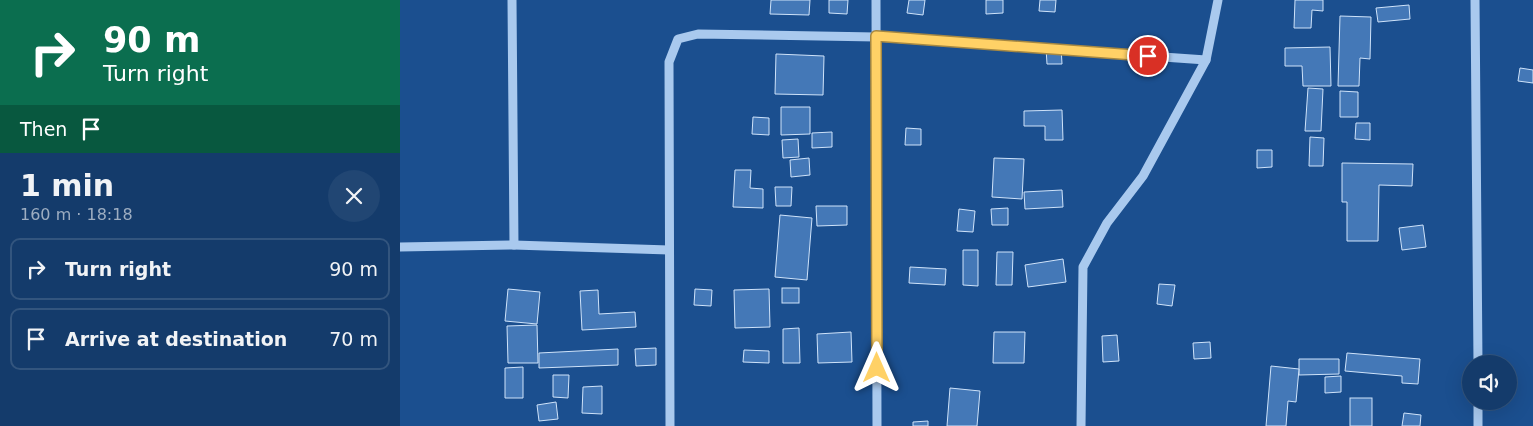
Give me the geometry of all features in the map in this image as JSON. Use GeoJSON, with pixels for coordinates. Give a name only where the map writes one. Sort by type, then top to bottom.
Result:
{"type":"FeatureCollection","features":[{"type":"Feature","properties":{"kind":"street"},"geometry":{"type":"LineString","coordinates":[[512,0],[514,245]]}},
{"type":"Feature","properties":{"kind":"street"},"geometry":{"type":"LineString","coordinates":[[876,0],[877,426]]}},
{"type":"Feature","properties":{"kind":"street"},"geometry":{"type":"LineString","coordinates":[[1081,426],[1083,267],[1106,223],[1143,176],[1206,60],[1218,0]]}},
{"type":"Feature","properties":{"kind":"street"},"geometry":{"type":"LineString","coordinates":[[1475,0],[1478,355]]}},
{"type":"Feature","properties":{"kind":"street"},"geometry":{"type":"LineString","coordinates":[[670,426],[669,62],[678,39],[698,34],[876,36],[1206,60]]}},
{"type":"Feature","properties":{"kind":"street"},"geometry":{"type":"LineString","coordinates":[[400,247],[514,245],[669,250]]}},
{"type":"Feature","properties":{"kind":"street"},"geometry":{"type":"LineString","coordinates":[[1478,410],[1478,426]]}},
{"type":"Feature","properties":{"kind":"building"},"geometry":{"type":"Polygon","coordinates":[[[771,0],[810,0],[809,15],[770,14],[771,0]]]}},
{"type":"Feature","properties":{"kind":"building"},"geometry":{"type":"Polygon","coordinates":[[[829,0],[848,0],[847,14],[829,13],[829,0]]]}},
{"type":"Feature","properties":{"kind":"building"},"geometry":{"type":"Polygon","coordinates":[[[909,0],[925,0],[923,15],[907,13],[909,0]]]}},
{"type":"Feature","properties":{"kind":"building"},"geometry":{"type":"Polygon","coordinates":[[[986,0],[1003,0],[1003,13],[986,14],[986,0]]]}},
{"type":"Feature","properties":{"kind":"building"},"geometry":{"type":"Polygon","coordinates":[[[1040,0],[1056,0],[1055,12],[1039,11],[1040,0]]]}},
{"type":"Feature","properties":{"kind":"building"},"geometry":{"type":"Polygon","coordinates":[[[1295,0],[1323,0],[1323,11],[1312,10],[1311,28],[1294,28],[1295,0]]]}},
{"type":"Feature","properties":{"kind":"building"},"geometry":{"type":"Polygon","coordinates":[[[1409,5],[1410,19],[1378,22],[1376,8],[1409,5]]]}},
{"type":"Feature","properties":{"kind":"building"},"geometry":{"type":"Polygon","coordinates":[[[1340,16],[1371,17],[1370,59],[1360,58],[1359,86],[1338,86],[1340,16]]]}},
{"type":"Feature","properties":{"kind":"building"},"geometry":{"type":"Polygon","coordinates":[[[1061,47],[1062,64],[1047,64],[1046,48],[1061,47]]]}},
{"type":"Feature","properties":{"kind":"building"},"geometry":{"type":"Polygon","coordinates":[[[1330,47],[1331,86],[1303,86],[1302,66],[1285,66],[1285,48],[1330,47]]]}},
{"type":"Feature","properties":{"kind":"building"},"geometry":{"type":"Polygon","coordinates":[[[776,54],[824,56],[823,95],[775,94],[776,54]]]}},
{"type":"Feature","properties":{"kind":"building"},"geometry":{"type":"Polygon","coordinates":[[[1520,68],[1533,70],[1533,83],[1518,81],[1520,68]]]}},
{"type":"Feature","properties":{"kind":"building"},"geometry":{"type":"Polygon","coordinates":[[[1308,88],[1323,89],[1321,131],[1305,131],[1308,88]]]}},
{"type":"Feature","properties":{"kind":"building"},"geometry":{"type":"Polygon","coordinates":[[[1340,91],[1358,92],[1358,117],[1340,117],[1340,91]]]}},
{"type":"Feature","properties":{"kind":"building"},"geometry":{"type":"Polygon","coordinates":[[[781,107],[810,107],[810,134],[781,135],[781,107]]]}},
{"type":"Feature","properties":{"kind":"building"},"geometry":{"type":"Polygon","coordinates":[[[1062,110],[1063,140],[1045,140],[1045,126],[1024,126],[1024,111],[1062,110]]]}},
{"type":"Feature","properties":{"kind":"building"},"geometry":{"type":"Polygon","coordinates":[[[753,117],[769,118],[769,135],[752,134],[753,117]]]}},
{"type":"Feature","properties":{"kind":"building"},"geometry":{"type":"Polygon","coordinates":[[[1356,123],[1370,123],[1370,140],[1355,139],[1356,123]]]}},
{"type":"Feature","properties":{"kind":"building"},"geometry":{"type":"Polygon","coordinates":[[[906,128],[921,129],[921,145],[905,145],[906,128]]]}},
{"type":"Feature","properties":{"kind":"building"},"geometry":{"type":"Polygon","coordinates":[[[832,132],[832,147],[812,148],[812,133],[832,132]]]}},
{"type":"Feature","properties":{"kind":"building"},"geometry":{"type":"Polygon","coordinates":[[[1310,137],[1324,138],[1323,166],[1309,166],[1310,137]]]}},
{"type":"Feature","properties":{"kind":"building"},"geometry":{"type":"Polygon","coordinates":[[[798,139],[799,157],[783,158],[782,140],[798,139]]]}},
{"type":"Feature","properties":{"kind":"building"},"geometry":{"type":"Polygon","coordinates":[[[1257,150],[1272,150],[1272,167],[1257,168],[1257,150]]]}},
{"type":"Feature","properties":{"kind":"building"},"geometry":{"type":"Polygon","coordinates":[[[809,158],[810,175],[791,177],[790,160],[809,158]]]}},
{"type":"Feature","properties":{"kind":"building"},"geometry":{"type":"Polygon","coordinates":[[[994,158],[1024,159],[1022,199],[992,197],[994,158]]]}},
{"type":"Feature","properties":{"kind":"building"},"geometry":{"type":"Polygon","coordinates":[[[1342,163],[1413,164],[1412,186],[1379,185],[1378,241],[1347,241],[1347,202],[1342,202],[1342,163]]]}},
{"type":"Feature","properties":{"kind":"building"},"geometry":{"type":"Polygon","coordinates":[[[735,170],[751,170],[750,188],[763,189],[763,208],[733,207],[735,170]]]}},
{"type":"Feature","properties":{"kind":"building"},"geometry":{"type":"Polygon","coordinates":[[[775,187],[792,187],[791,206],[776,206],[775,187]]]}},
{"type":"Feature","properties":{"kind":"building"},"geometry":{"type":"Polygon","coordinates":[[[1062,190],[1063,207],[1025,209],[1024,192],[1062,190]]]}},
{"type":"Feature","properties":{"kind":"building"},"geometry":{"type":"Polygon","coordinates":[[[816,206],[847,206],[847,225],[817,226],[816,206]]]}},
{"type":"Feature","properties":{"kind":"building"},"geometry":{"type":"Polygon","coordinates":[[[1008,208],[1008,225],[992,225],[991,209],[1008,208]]]}},
{"type":"Feature","properties":{"kind":"building"},"geometry":{"type":"Polygon","coordinates":[[[959,209],[975,211],[973,232],[957,231],[959,209]]]}},
{"type":"Feature","properties":{"kind":"building"},"geometry":{"type":"Polygon","coordinates":[[[780,215],[812,218],[807,280],[775,277],[780,215]]]}},
{"type":"Feature","properties":{"kind":"building"},"geometry":{"type":"Polygon","coordinates":[[[1423,225],[1426,247],[1402,250],[1399,228],[1423,225]]]}},
{"type":"Feature","properties":{"kind":"building"},"geometry":{"type":"Polygon","coordinates":[[[963,250],[978,250],[978,286],[963,285],[963,250]]]}},
{"type":"Feature","properties":{"kind":"building"},"geometry":{"type":"Polygon","coordinates":[[[997,252],[1013,252],[1012,285],[996,285],[997,252]]]}},
{"type":"Feature","properties":{"kind":"building"},"geometry":{"type":"Polygon","coordinates":[[[1063,259],[1066,282],[1028,287],[1025,265],[1063,259]]]}},
{"type":"Feature","properties":{"kind":"building"},"geometry":{"type":"Polygon","coordinates":[[[910,267],[946,269],[945,285],[909,283],[910,267]]]}},
{"type":"Feature","properties":{"kind":"building"},"geometry":{"type":"Polygon","coordinates":[[[1159,284],[1175,285],[1172,306],[1157,304],[1159,284]]]}},
{"type":"Feature","properties":{"kind":"building"},"geometry":{"type":"Polygon","coordinates":[[[782,288],[799,288],[799,303],[782,303],[782,288]]]}},
{"type":"Feature","properties":{"kind":"building"},"geometry":{"type":"Polygon","coordinates":[[[508,289],[540,292],[537,324],[505,321],[508,289]]]}},
{"type":"Feature","properties":{"kind":"building"},"geometry":{"type":"Polygon","coordinates":[[[695,289],[712,290],[711,306],[694,305],[695,289]]]}},
{"type":"Feature","properties":{"kind":"building"},"geometry":{"type":"Polygon","coordinates":[[[769,289],[770,327],[735,328],[734,290],[769,289]]]}},
{"type":"Feature","properties":{"kind":"building"},"geometry":{"type":"Polygon","coordinates":[[[598,290],[599,314],[635,312],[636,327],[582,330],[580,291],[598,290]]]}},
{"type":"Feature","properties":{"kind":"building"},"geometry":{"type":"Polygon","coordinates":[[[537,325],[538,363],[508,363],[507,326],[537,325]]]}},
{"type":"Feature","properties":{"kind":"building"},"geometry":{"type":"Polygon","coordinates":[[[799,328],[800,363],[783,363],[783,329],[799,328]]]}},
{"type":"Feature","properties":{"kind":"building"},"geometry":{"type":"Polygon","coordinates":[[[851,332],[852,362],[818,363],[817,334],[851,332]]]}},
{"type":"Feature","properties":{"kind":"building"},"geometry":{"type":"Polygon","coordinates":[[[994,332],[1025,332],[1024,363],[993,363],[994,332]]]}},
{"type":"Feature","properties":{"kind":"building"},"geometry":{"type":"Polygon","coordinates":[[[1117,335],[1119,361],[1103,362],[1102,336],[1117,335]]]}},
{"type":"Feature","properties":{"kind":"building"},"geometry":{"type":"Polygon","coordinates":[[[1210,342],[1211,358],[1194,359],[1193,343],[1210,342]]]}},
{"type":"Feature","properties":{"kind":"building"},"geometry":{"type":"Polygon","coordinates":[[[656,348],[656,365],[636,366],[635,349],[656,348]]]}},
{"type":"Feature","properties":{"kind":"building"},"geometry":{"type":"Polygon","coordinates":[[[618,349],[618,365],[539,368],[539,353],[618,349]]]}},
{"type":"Feature","properties":{"kind":"building"},"geometry":{"type":"Polygon","coordinates":[[[744,350],[769,351],[769,363],[743,362],[744,350]]]}},
{"type":"Feature","properties":{"kind":"building"},"geometry":{"type":"Polygon","coordinates":[[[1347,353],[1420,359],[1418,384],[1402,383],[1402,376],[1345,371],[1347,353]]]}},
{"type":"Feature","properties":{"kind":"building"},"geometry":{"type":"Polygon","coordinates":[[[1299,359],[1339,359],[1339,374],[1299,375],[1299,359]]]}},
{"type":"Feature","properties":{"kind":"building"},"geometry":{"type":"Polygon","coordinates":[[[1271,366],[1299,369],[1296,402],[1288,401],[1286,426],[1266,426],[1271,366]]]}},
{"type":"Feature","properties":{"kind":"building"},"geometry":{"type":"Polygon","coordinates":[[[523,367],[523,398],[505,398],[505,368],[523,367]]]}},
{"type":"Feature","properties":{"kind":"building"},"geometry":{"type":"Polygon","coordinates":[[[553,375],[569,375],[568,398],[553,397],[553,375]]]}},
{"type":"Feature","properties":{"kind":"building"},"geometry":{"type":"Polygon","coordinates":[[[1341,376],[1341,392],[1325,393],[1325,377],[1341,376]]]}},
{"type":"Feature","properties":{"kind":"building"},"geometry":{"type":"Polygon","coordinates":[[[602,386],[602,414],[582,413],[583,387],[602,386]]]}},
{"type":"Feature","properties":{"kind":"building"},"geometry":{"type":"Polygon","coordinates":[[[950,388],[980,391],[977,426],[947,426],[950,388]]]}},
{"type":"Feature","properties":{"kind":"building"},"geometry":{"type":"Polygon","coordinates":[[[1350,398],[1372,398],[1372,426],[1350,426],[1350,398]]]}},
{"type":"Feature","properties":{"kind":"building"},"geometry":{"type":"Polygon","coordinates":[[[556,402],[558,419],[539,421],[537,405],[556,402]]]}},
{"type":"Feature","properties":{"kind":"building"},"geometry":{"type":"Polygon","coordinates":[[[1404,413],[1421,415],[1420,426],[1402,426],[1404,413]]]}},
{"type":"Feature","properties":{"kind":"building"},"geometry":{"type":"Polygon","coordinates":[[[928,421],[928,426],[913,426],[913,422],[928,421]]]}},
{"type":"Feature","properties":{"kind":"route"},"geometry":{"type":"LineString","coordinates":[[877,368],[876,36],[1148,56]]}}]}
